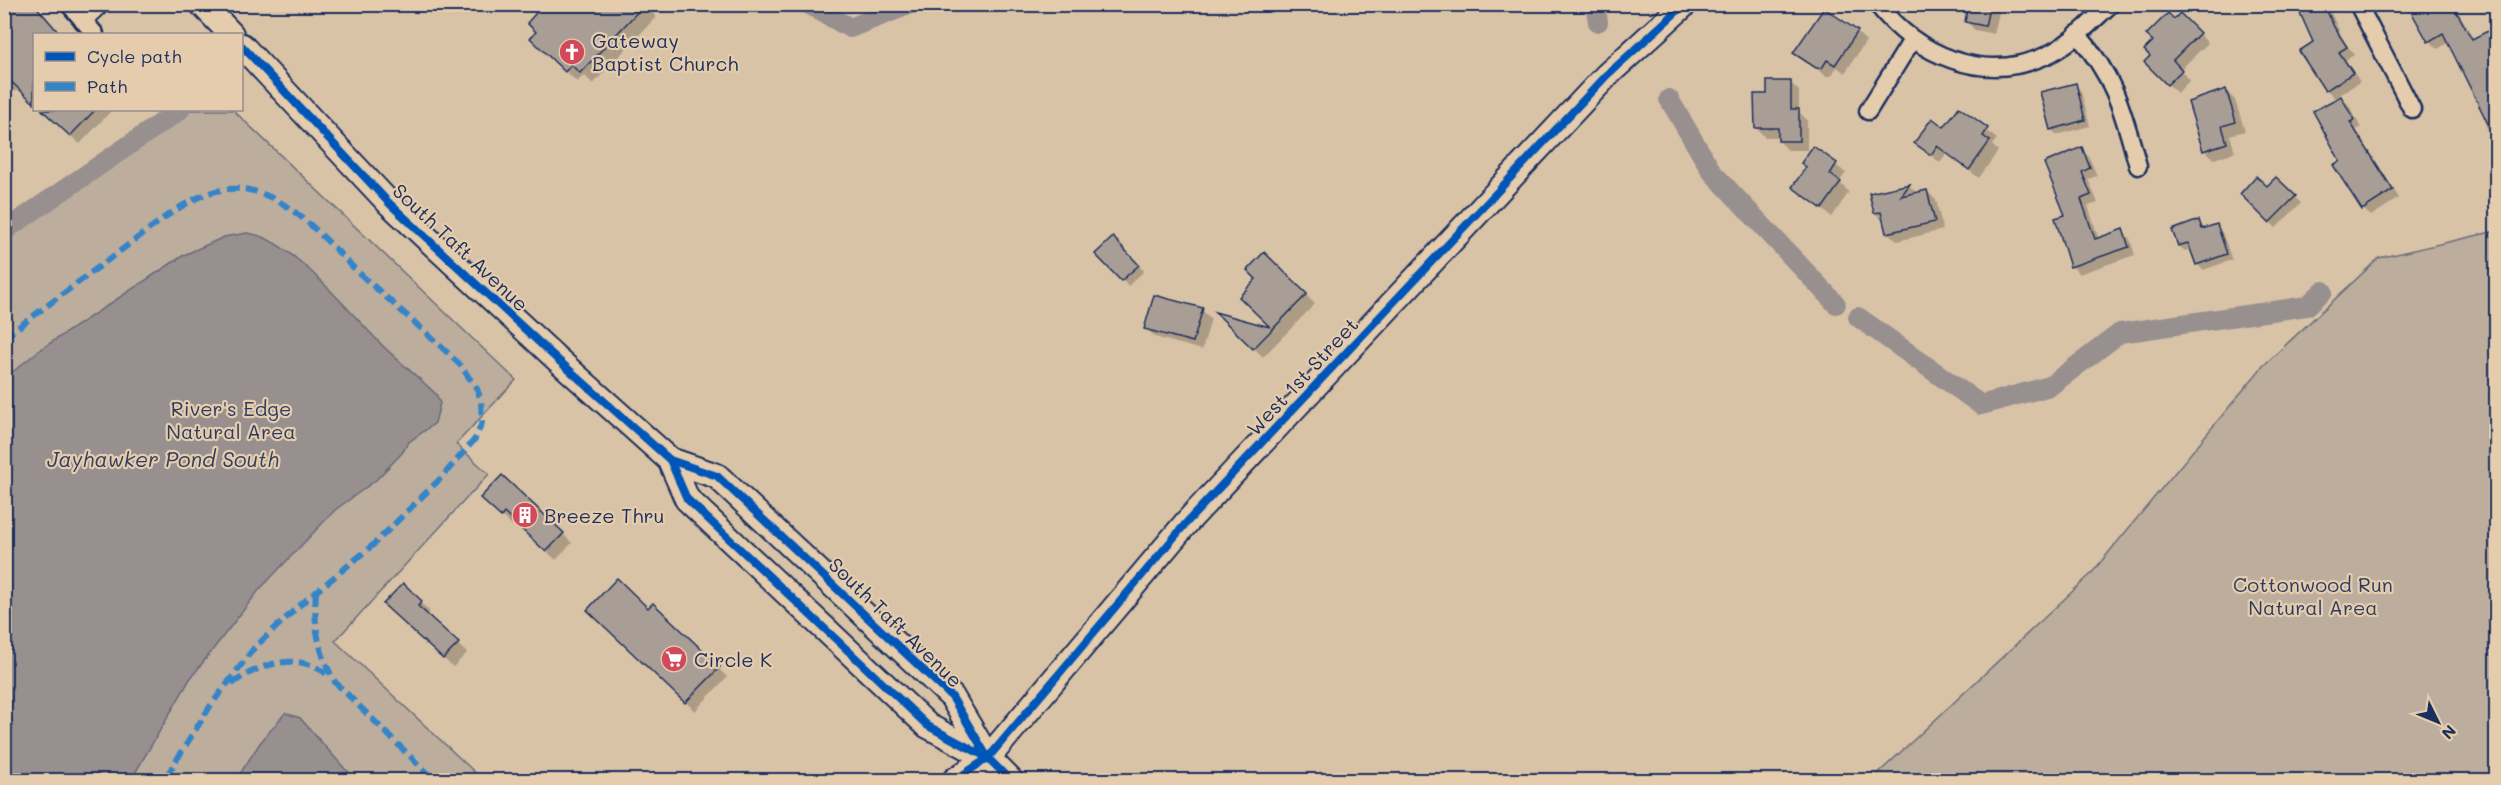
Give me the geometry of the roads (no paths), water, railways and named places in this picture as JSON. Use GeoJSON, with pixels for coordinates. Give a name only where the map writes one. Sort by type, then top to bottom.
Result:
{"type":"FeatureCollection","features":[{"type":"Feature","properties":{"kind":"main road"},"geometry":{"type":"LineString","coordinates":[[202,4],[230,33]]}},
{"type":"Feature","properties":{"kind":"main road","name":"West 1st Street"},"geometry":{"type":"LineString","coordinates":[[955,780],[984,769],[1187,522],[1599,84],[1685,4]]}},
{"type":"Feature","properties":{"kind":"main road","name":"South Taft Avenue"},"geometry":{"type":"LineString","coordinates":[[243,47],[390,204],[548,351],[670,460],[717,476],[952,697],[984,769]]}},
{"type":"Feature","properties":{"kind":"main road","name":"South Taft Avenue"},"geometry":{"type":"LineString","coordinates":[[670,460],[687,499],[919,718],[984,769]]}},
{"type":"Feature","properties":{"kind":"main road"},"geometry":{"type":"LineString","coordinates":[[984,769],[1010,780]]}},
{"type":"Feature","properties":{"kind":"street"},"geometry":{"type":"LineString","coordinates":[[69,4],[94,33]]}},
{"type":"Feature","properties":{"kind":"street"},"geometry":{"type":"LineString","coordinates":[[83,21],[101,4]]}},
{"type":"Feature","properties":{"kind":"street"},"geometry":{"type":"LineString","coordinates":[[1877,4],[1912,40],[1924,48],[1963,64],[1995,66],[2012,65],[2046,56],[2077,34],[2110,4]]}},
{"type":"Feature","properties":{"kind":"street"},"geometry":{"type":"LineString","coordinates":[[2358,4],[2412,109]]}},
{"type":"Feature","properties":{"kind":"street"},"geometry":{"type":"LineString","coordinates":[[2077,34],[2110,78],[2123,111],[2138,165]]}},
{"type":"Feature","properties":{"kind":"street"},"geometry":{"type":"LineString","coordinates":[[1868,111],[1912,40]]}},
{"type":"Feature","properties":{"kind":"water","name":"Jayhawker Pond South"},"geometry":{"type":"Polygon","coordinates":[[[247,233],[264,238],[282,248],[301,263],[384,347],[436,394],[440,403],[435,423],[409,442],[402,453],[376,480],[335,510],[259,590],[190,679],[131,780],[5,780],[5,378],[41,349],[184,255],[224,237],[247,233]]]}},
{"type":"Feature","properties":{"kind":"water"},"geometry":{"type":"Polygon","coordinates":[[[285,713],[300,718],[345,769],[360,780],[236,780],[260,743],[285,713]]]}},
{"type":"Feature","properties":{"kind":"waterway"},"geometry":{"type":"LineString","coordinates":[[808,4],[850,28],[911,4]]}},
{"type":"Feature","properties":{"kind":"waterway"},"geometry":{"type":"LineString","coordinates":[[1595,4],[1598,22]]}},
{"type":"Feature","properties":{"kind":"waterway"},"geometry":{"type":"LineString","coordinates":[[1669,99],[1712,172],[1836,304]]}},
{"type":"Feature","properties":{"kind":"waterway"},"geometry":{"type":"LineString","coordinates":[[4,231],[179,111]]}},
{"type":"Feature","properties":{"kind":"waterway"},"geometry":{"type":"LineString","coordinates":[[1858,317],[1981,405],[2050,386],[2120,333],[2307,306],[2323,291]]}},
{"type":"Feature","properties":{"kind":"place","name":"Gateway Baptist Church"},"geometry":{"type":"Point","coordinates":[572,52]}},
{"type":"Feature","properties":{"kind":"place","name":"Breeze Thru"},"geometry":{"type":"Point","coordinates":[525,515]}},
{"type":"Feature","properties":{"kind":"place","name":"Circle K"},"geometry":{"type":"Point","coordinates":[674,659]}},
{"type":"Feature","properties":{"kind":"park label","name":"River's Edge Natural Area"},"geometry":{"type":"Point","coordinates":[231,420]}},
{"type":"Feature","properties":{"kind":"park label","name":"Cottonwood Run Natural Area"},"geometry":{"type":"Point","coordinates":[2313,596]}}]}
